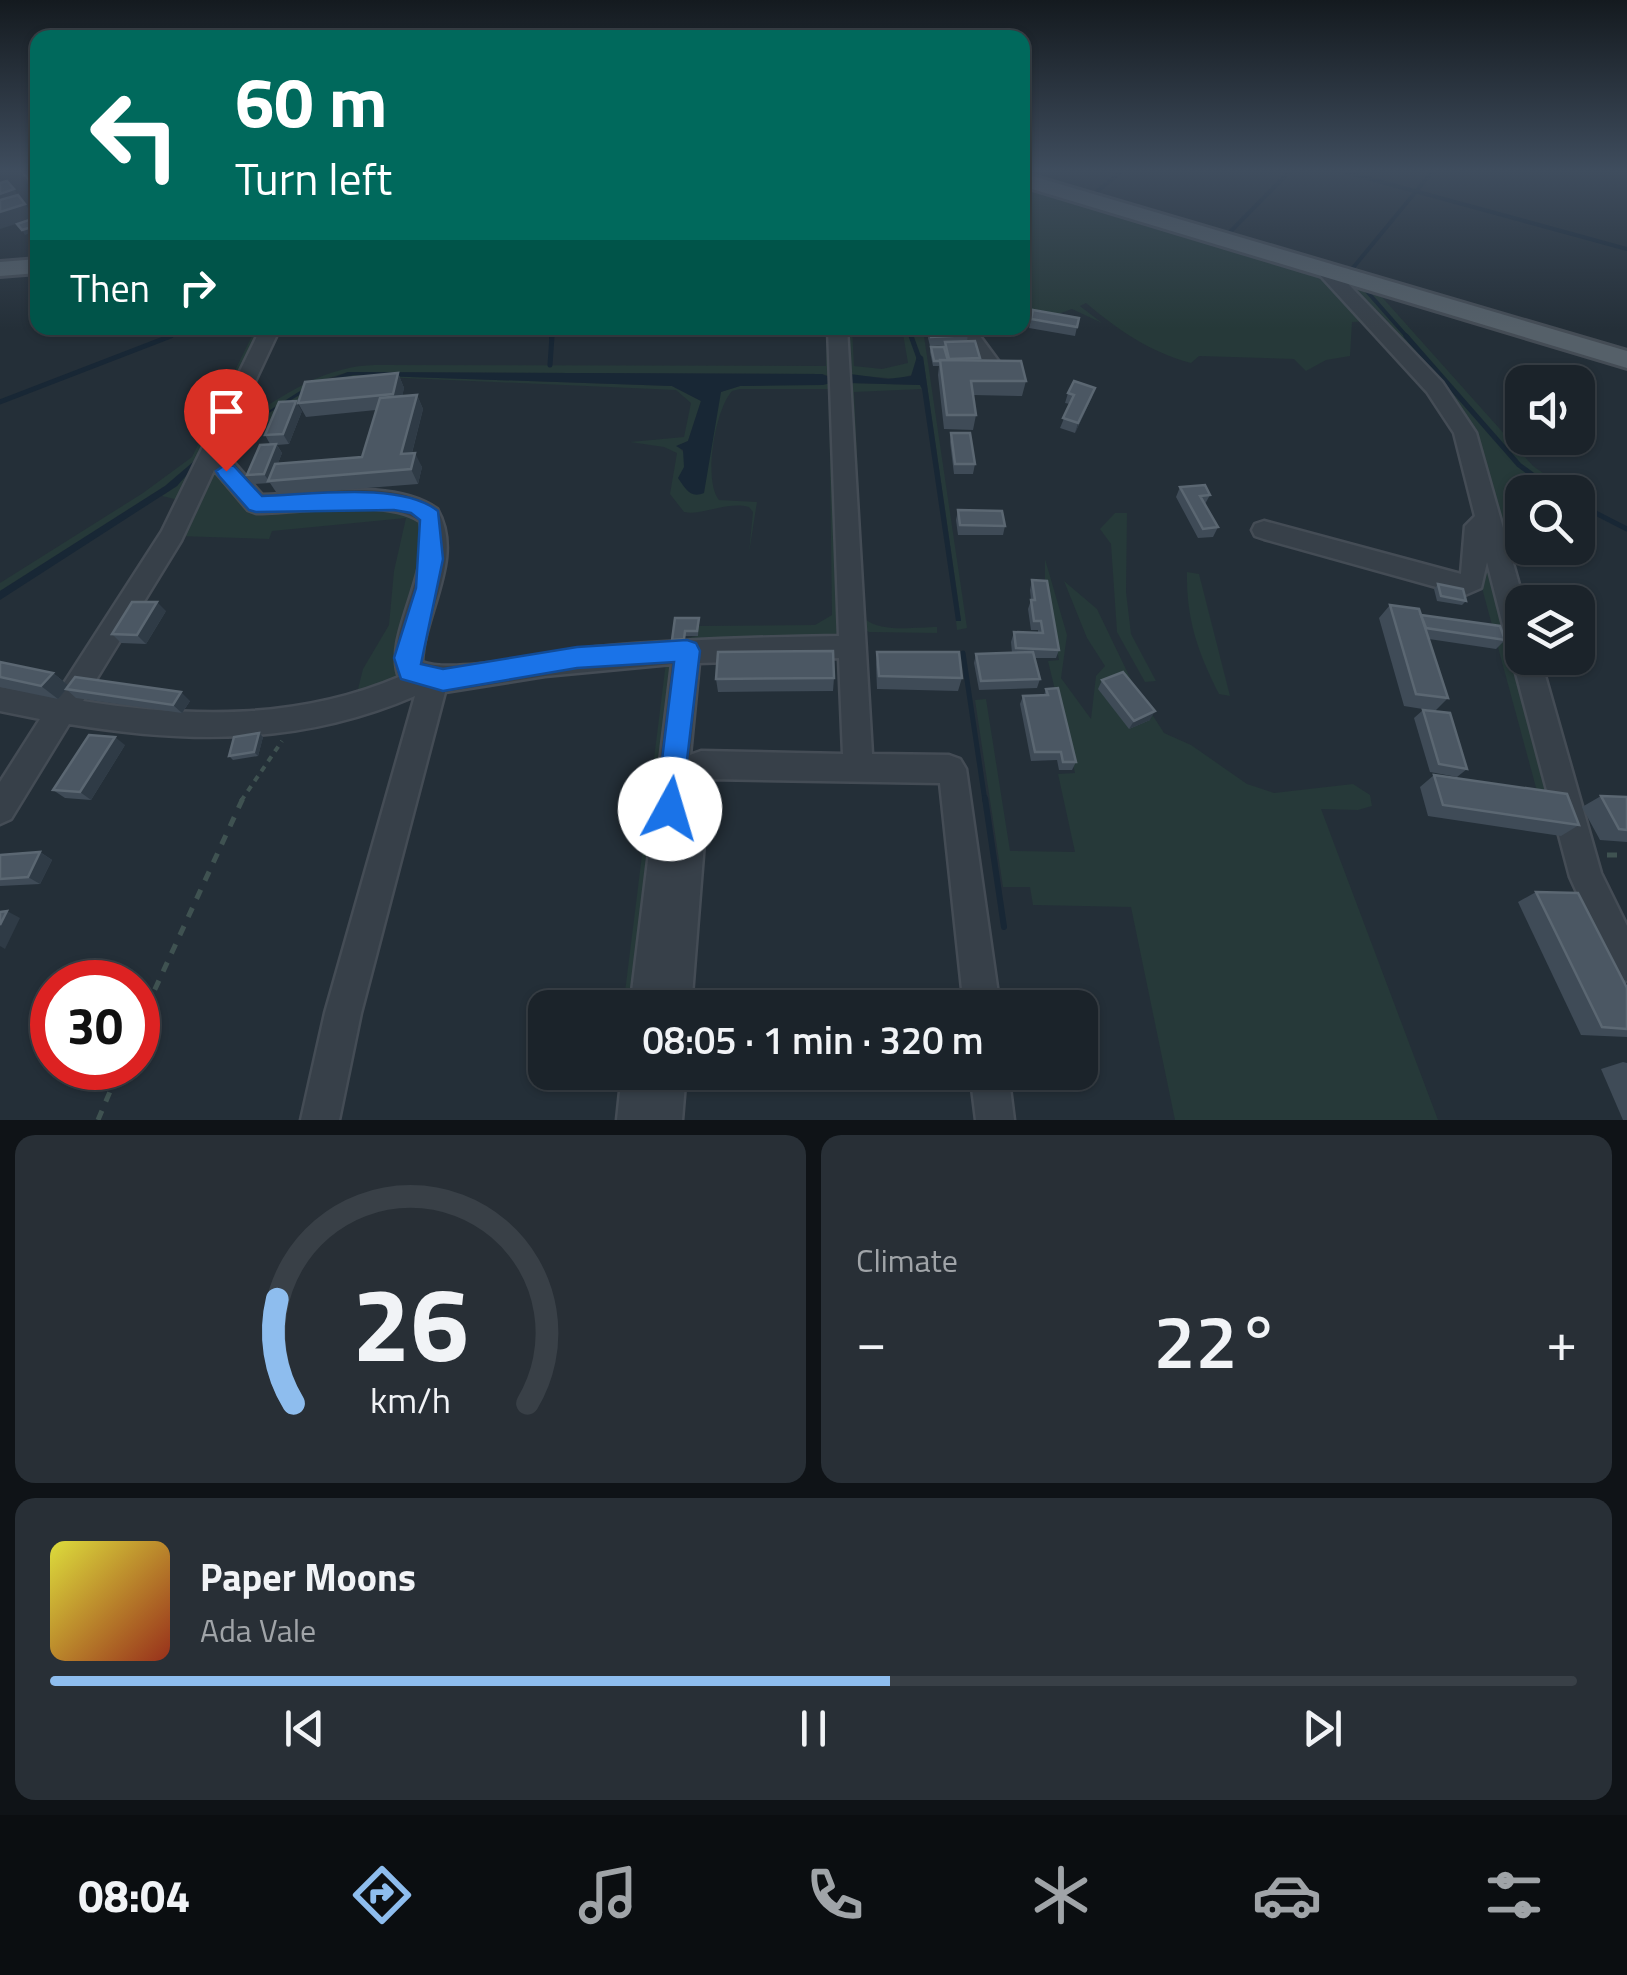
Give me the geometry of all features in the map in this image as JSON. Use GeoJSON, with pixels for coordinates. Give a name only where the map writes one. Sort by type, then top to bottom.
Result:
{"type":"FeatureCollection","features":[{"type":"Feature","properties":{"kind":"main road"},"geometry":{"type":"LineString","coordinates":[[1173,224],[1627,360]]}},
{"type":"Feature","properties":{"kind":"main road"},"geometry":{"type":"LineString","coordinates":[[0,269],[30,267]]}},
{"type":"Feature","properties":{"kind":"street"},"geometry":{"type":"LineString","coordinates":[[1325,270],[1374,319],[1447,404],[1465,433],[1507,585]]}},
{"type":"Feature","properties":{"kind":"street"},"geometry":{"type":"LineString","coordinates":[[0,809],[172,535],[267,335]]}},
{"type":"Feature","properties":{"kind":"street"},"geometry":{"type":"LineString","coordinates":[[838,335],[858,768]]}},
{"type":"Feature","properties":{"kind":"street"},"geometry":{"type":"LineString","coordinates":[[969,335],[994,370]]}},
{"type":"Feature","properties":{"kind":"street"},"geometry":{"type":"LineString","coordinates":[[212,452],[256,504],[394,502],[417,506],[430,516],[434,532],[427,588],[407,658],[410,672],[431,678]]}},
{"type":"Feature","properties":{"kind":"street"},"geometry":{"type":"LineString","coordinates":[[1264,530],[1465,586],[1474,574],[1477,526],[1490,518]]}},
{"type":"Feature","properties":{"kind":"street"},"geometry":{"type":"LineString","coordinates":[[0,699],[60,711],[218,729],[295,723],[356,708],[431,678],[577,658],[854,647]]}},
{"type":"Feature","properties":{"kind":"street"},"geometry":{"type":"LineString","coordinates":[[650,990],[687,651]]}},
{"type":"Feature","properties":{"kind":"street"},"geometry":{"type":"LineString","coordinates":[[1531,675],[1586,877],[1627,964]]}},
{"type":"Feature","properties":{"kind":"street"},"geometry":{"type":"LineString","coordinates":[[320,1120],[348,994],[431,678]]}},
{"type":"Feature","properties":{"kind":"street"},"geometry":{"type":"LineString","coordinates":[[675,990],[694,773],[701,765],[949,769],[955,779],[980,990]]}},
{"type":"Feature","properties":{"kind":"street"},"geometry":{"type":"LineString","coordinates":[[636,1120],[639,1090]]}},
{"type":"Feature","properties":{"kind":"street"},"geometry":{"type":"LineString","coordinates":[[663,1120],[666,1090]]}},
{"type":"Feature","properties":{"kind":"street"},"geometry":{"type":"LineString","coordinates":[[992,1090],[995,1120]]}},
{"type":"Feature","properties":{"kind":"path"},"geometry":{"type":"LineString","coordinates":[[160,977],[238,804],[295,723]]}},
{"type":"Feature","properties":{"kind":"path"},"geometry":{"type":"LineString","coordinates":[[98,1120],[111,1090]]}},
{"type":"Feature","properties":{"kind":"shaded area"},"geometry":{"type":"Polygon","coordinates":[[[1030,224],[1155,224],[1319,274],[1370,321],[1352,322],[1350,356],[1326,360],[1306,371],[1294,359],[1199,356],[1191,363],[1135,339],[1086,303],[1080,306],[1102,323],[1072,309],[1047,318],[1030,317],[1030,224]]]}},
{"type":"Feature","properties":{"kind":"shaded area"},"geometry":{"type":"Polygon","coordinates":[[[1363,288],[1505,455],[1531,475],[1505,475],[1505,554],[1476,453],[1351,292],[1363,288]]]}},
{"type":"Feature","properties":{"kind":"shaded area"},"geometry":{"type":"Polygon","coordinates":[[[1365,288],[1566,348],[1381,296],[1505,435],[1505,448],[1365,288]]]}},
{"type":"Feature","properties":{"kind":"shaded area"},"geometry":{"type":"Polygon","coordinates":[[[253,335],[261,335],[183,501],[162,496],[177,486],[199,457],[165,486],[0,591],[0,583],[143,493],[192,457],[253,335]]]}},
{"type":"Feature","properties":{"kind":"shaded area"},"geometry":{"type":"Polygon","coordinates":[[[827,335],[835,335],[837,378],[822,374],[348,372],[319,381],[227,438],[313,387],[353,375],[672,386],[701,401],[688,441],[678,446],[685,454],[684,467],[705,475],[720,392],[740,386],[831,383],[839,633],[836,639],[456,669],[683,639],[696,636],[696,626],[815,625],[832,615],[829,389],[740,389],[732,391],[726,400],[713,445],[712,477],[719,500],[757,502],[749,553],[753,512],[749,507],[684,512],[670,494],[677,453],[630,442],[684,437],[691,403],[676,390],[382,377],[298,402],[222,453],[230,422],[237,425],[319,377],[356,367],[826,366],[827,335]]]}},
{"type":"Feature","properties":{"kind":"shaded area"},"geometry":{"type":"Polygon","coordinates":[[[845,335],[852,335],[854,366],[882,369],[908,363],[903,335],[909,335],[917,357],[914,374],[899,379],[851,375],[850,378],[845,335]]]}},
{"type":"Feature","properties":{"kind":"shaded area"},"geometry":{"type":"Polygon","coordinates":[[[912,335],[924,336],[967,628],[957,630],[956,621],[961,620],[923,357],[912,335]]]}},
{"type":"Feature","properties":{"kind":"shaded area"},"geometry":{"type":"Polygon","coordinates":[[[850,383],[920,385],[922,389],[854,392],[865,619],[890,628],[937,627],[937,633],[863,629],[850,383]]]}},
{"type":"Feature","properties":{"kind":"shaded area"},"geometry":{"type":"Polygon","coordinates":[[[1511,455],[1523,455],[1546,475],[1534,475],[1511,455]]]}},
{"type":"Feature","properties":{"kind":"shaded area"},"geometry":{"type":"Polygon","coordinates":[[[213,469],[248,503],[389,504],[422,517],[426,564],[401,680],[356,697],[363,669],[389,625],[394,571],[406,518],[272,531],[269,539],[178,536],[213,469]]]}},
{"type":"Feature","properties":{"kind":"shaded area"},"geometry":{"type":"Polygon","coordinates":[[[1115,513],[1127,513],[1126,592],[1131,634],[1156,681],[1145,682],[1117,632],[1111,544],[1100,529],[1115,513]]]}},
{"type":"Feature","properties":{"kind":"shaded area"},"geometry":{"type":"Polygon","coordinates":[[[1485,533],[1505,610],[1505,673],[1482,588],[1485,533]]]}},
{"type":"Feature","properties":{"kind":"shaded area"},"geometry":{"type":"Polygon","coordinates":[[[1045,559],[1067,635],[1061,678],[1091,719],[1096,676],[1105,666],[1087,638],[1064,581],[1097,609],[1134,686],[1164,733],[1191,745],[1247,784],[1274,793],[1353,784],[1370,795],[1372,806],[1358,810],[1321,809],[1438,1120],[1175,1120],[1131,907],[1033,905],[1030,887],[1003,887],[975,700],[986,699],[1010,851],[1075,852],[1058,774],[1075,773],[1048,661],[1059,660],[1045,588],[1045,559]]]}},
{"type":"Feature","properties":{"kind":"shaded area"},"geometry":{"type":"Polygon","coordinates":[[[1187,572],[1199,574],[1230,696],[1219,694],[1199,650],[1191,620],[1187,572]]]}},
{"type":"Feature","properties":{"kind":"shaded area"},"geometry":{"type":"Polygon","coordinates":[[[666,662],[674,671],[642,990],[625,990],[666,662]]]}},
{"type":"Feature","properties":{"kind":"shaded area"},"geometry":{"type":"Polygon","coordinates":[[[1506,675],[1522,675],[1554,798],[1538,795],[1506,675]]]}},
{"type":"Feature","properties":{"kind":"water"},"geometry":{"type":"Polygon","coordinates":[[[918,353],[923,357],[961,621],[956,621],[922,389],[920,385],[850,383],[850,374],[888,379],[911,376],[918,353]]]}},
{"type":"Feature","properties":{"kind":"water"},"geometry":{"type":"Polygon","coordinates":[[[348,372],[822,374],[831,378],[831,383],[740,386],[721,392],[704,493],[695,495],[678,478],[684,467],[683,450],[676,446],[688,441],[701,401],[672,386],[353,375],[313,387],[226,438],[300,391],[348,372]]]}},
{"type":"Feature","properties":{"kind":"water"},"geometry":{"type":"Polygon","coordinates":[[[202,458],[177,486],[0,600],[0,591],[165,486],[202,458]]]}},
{"type":"Feature","properties":{"kind":"building"},"geometry":{"type":"Polygon","coordinates":[[[1033,310],[1079,318],[1077,327],[1031,319],[1033,310]]]}},
{"type":"Feature","properties":{"kind":"building"},"geometry":{"type":"Polygon","coordinates":[[[975,341],[980,358],[949,359],[945,342],[975,341]]]}},
{"type":"Feature","properties":{"kind":"building"},"geometry":{"type":"Polygon","coordinates":[[[931,347],[944,347],[948,361],[934,361],[931,347]]]}},
{"type":"Feature","properties":{"kind":"building"},"geometry":{"type":"Polygon","coordinates":[[[940,360],[1021,361],[1026,381],[971,381],[976,415],[947,415],[940,360]]]}},
{"type":"Feature","properties":{"kind":"building"},"geometry":{"type":"Polygon","coordinates":[[[398,373],[393,394],[298,403],[305,382],[398,373]]]}},
{"type":"Feature","properties":{"kind":"building"},"geometry":{"type":"Polygon","coordinates":[[[1074,381],[1095,388],[1078,423],[1063,418],[1074,395],[1068,393],[1074,381]]]}},
{"type":"Feature","properties":{"kind":"building"},"geometry":{"type":"Polygon","coordinates":[[[417,395],[401,454],[415,453],[411,469],[268,481],[275,464],[362,457],[380,398],[417,395]]]}},
{"type":"Feature","properties":{"kind":"building"},"geometry":{"type":"Polygon","coordinates":[[[296,401],[283,434],[265,435],[279,402],[296,401]]]}},
{"type":"Feature","properties":{"kind":"building"},"geometry":{"type":"Polygon","coordinates":[[[951,433],[970,433],[975,464],[955,464],[951,433]]]}},
{"type":"Feature","properties":{"kind":"building"},"geometry":{"type":"Polygon","coordinates":[[[276,444],[264,474],[247,475],[260,445],[276,444]]]}},
{"type":"Feature","properties":{"kind":"building"},"geometry":{"type":"Polygon","coordinates":[[[1205,485],[1210,495],[1200,496],[1218,527],[1203,529],[1180,487],[1205,485]]]}},
{"type":"Feature","properties":{"kind":"building"},"geometry":{"type":"Polygon","coordinates":[[[958,510],[1002,511],[1005,526],[960,525],[958,510]]]}},
{"type":"Feature","properties":{"kind":"building"},"geometry":{"type":"Polygon","coordinates":[[[1032,580],[1047,581],[1059,650],[1016,648],[1014,632],[1043,633],[1041,621],[1034,621],[1032,580]]]}},
{"type":"Feature","properties":{"kind":"building"},"geometry":{"type":"Polygon","coordinates":[[[1438,584],[1463,589],[1466,601],[1441,596],[1438,584]]]}},
{"type":"Feature","properties":{"kind":"building"},"geometry":{"type":"Polygon","coordinates":[[[132,602],[157,602],[137,635],[112,634],[132,602]]]}},
{"type":"Feature","properties":{"kind":"building"},"geometry":{"type":"Polygon","coordinates":[[[1390,605],[1419,609],[1448,698],[1416,694],[1390,605]]]}},
{"type":"Feature","properties":{"kind":"building"},"geometry":{"type":"Polygon","coordinates":[[[1421,615],[1500,626],[1505,640],[1426,628],[1421,615]]]}},
{"type":"Feature","properties":{"kind":"building"},"geometry":{"type":"Polygon","coordinates":[[[675,618],[699,618],[697,631],[685,631],[684,639],[672,640],[675,618]]]}},
{"type":"Feature","properties":{"kind":"building"},"geometry":{"type":"Polygon","coordinates":[[[833,651],[834,678],[716,679],[718,652],[833,651]]]}},
{"type":"Feature","properties":{"kind":"building"},"geometry":{"type":"Polygon","coordinates":[[[877,652],[959,652],[962,678],[879,676],[877,652]]]}},
{"type":"Feature","properties":{"kind":"building"},"geometry":{"type":"Polygon","coordinates":[[[1033,652],[1040,679],[981,681],[976,654],[1033,652]]]}},
{"type":"Feature","properties":{"kind":"building"},"geometry":{"type":"Polygon","coordinates":[[[0,662],[53,673],[41,686],[0,677],[0,662]]]}},
{"type":"Feature","properties":{"kind":"building"},"geometry":{"type":"Polygon","coordinates":[[[1123,672],[1155,711],[1134,721],[1102,680],[1123,672]]]}},
{"type":"Feature","properties":{"kind":"building"},"geometry":{"type":"Polygon","coordinates":[[[75,677],[181,692],[173,705],[66,689],[75,677]]]}},
{"type":"Feature","properties":{"kind":"building"},"geometry":{"type":"Polygon","coordinates":[[[1058,688],[1076,762],[1063,762],[1061,752],[1035,752],[1023,696],[1048,695],[1046,689],[1058,688]]]}},
{"type":"Feature","properties":{"kind":"building"},"geometry":{"type":"Polygon","coordinates":[[[1423,710],[1450,713],[1467,769],[1439,764],[1423,710]]]}},
{"type":"Feature","properties":{"kind":"building"},"geometry":{"type":"Polygon","coordinates":[[[259,733],[254,752],[229,756],[234,737],[259,733]]]}},
{"type":"Feature","properties":{"kind":"building"},"geometry":{"type":"Polygon","coordinates":[[[89,735],[115,737],[80,792],[53,790],[89,735]]]}},
{"type":"Feature","properties":{"kind":"building"},"geometry":{"type":"Polygon","coordinates":[[[1434,775],[1567,794],[1579,825],[1443,805],[1434,775]]]}},
{"type":"Feature","properties":{"kind":"building"},"geometry":{"type":"Polygon","coordinates":[[[1601,796],[1627,797],[1627,830],[1619,829],[1601,796]]]}},
{"type":"Feature","properties":{"kind":"building"},"geometry":{"type":"Polygon","coordinates":[[[40,852],[28,877],[0,879],[0,855],[40,852]]]}},
{"type":"Feature","properties":{"kind":"building"},"geometry":{"type":"Polygon","coordinates":[[[1536,892],[1578,893],[1627,988],[1627,1029],[1602,1027],[1536,892]]]}},
{"type":"Feature","properties":{"kind":"waterway"},"geometry":{"type":"LineString","coordinates":[[1229,233],[1238,224]]}},
{"type":"Feature","properties":{"kind":"waterway"},"geometry":{"type":"LineString","coordinates":[[1352,269],[1389,224]]}},
{"type":"Feature","properties":{"kind":"waterway"},"geometry":{"type":"LineString","coordinates":[[1536,224],[1627,249]]}},
{"type":"Feature","properties":{"kind":"waterway"},"geometry":{"type":"LineString","coordinates":[[1364,288],[1408,338]]}},
{"type":"Feature","properties":{"kind":"waterway"},"geometry":{"type":"LineString","coordinates":[[164,338],[172,335]]}},
{"type":"Feature","properties":{"kind":"waterway"},"geometry":{"type":"LineString","coordinates":[[0,402],[171,336]]}},
{"type":"Feature","properties":{"kind":"waterway"},"geometry":{"type":"LineString","coordinates":[[550,365],[552,336]]}},
{"type":"Feature","properties":{"kind":"waterway"},"geometry":{"type":"LineString","coordinates":[[911,336],[919,358]]}},
{"type":"Feature","properties":{"kind":"waterway"},"geometry":{"type":"LineString","coordinates":[[1406,336],[1519,465],[1533,475]]}},
{"type":"Feature","properties":{"kind":"waterway"},"geometry":{"type":"LineString","coordinates":[[1595,513],[1627,529]]}},
{"type":"Feature","properties":{"kind":"waterway"},"geometry":{"type":"LineString","coordinates":[[963,653],[985,801]]}},
{"type":"Feature","properties":{"kind":"waterway"},"geometry":{"type":"LineString","coordinates":[[985,798],[1004,927]]}},
{"type":"Feature","properties":{"kind":"route"},"geometry":{"type":"LineString","coordinates":[[226,471],[256,504],[394,502],[417,506],[430,516],[434,532],[432,559],[407,658],[410,672],[443,680],[577,658],[687,651],[670,809]]}}]}
